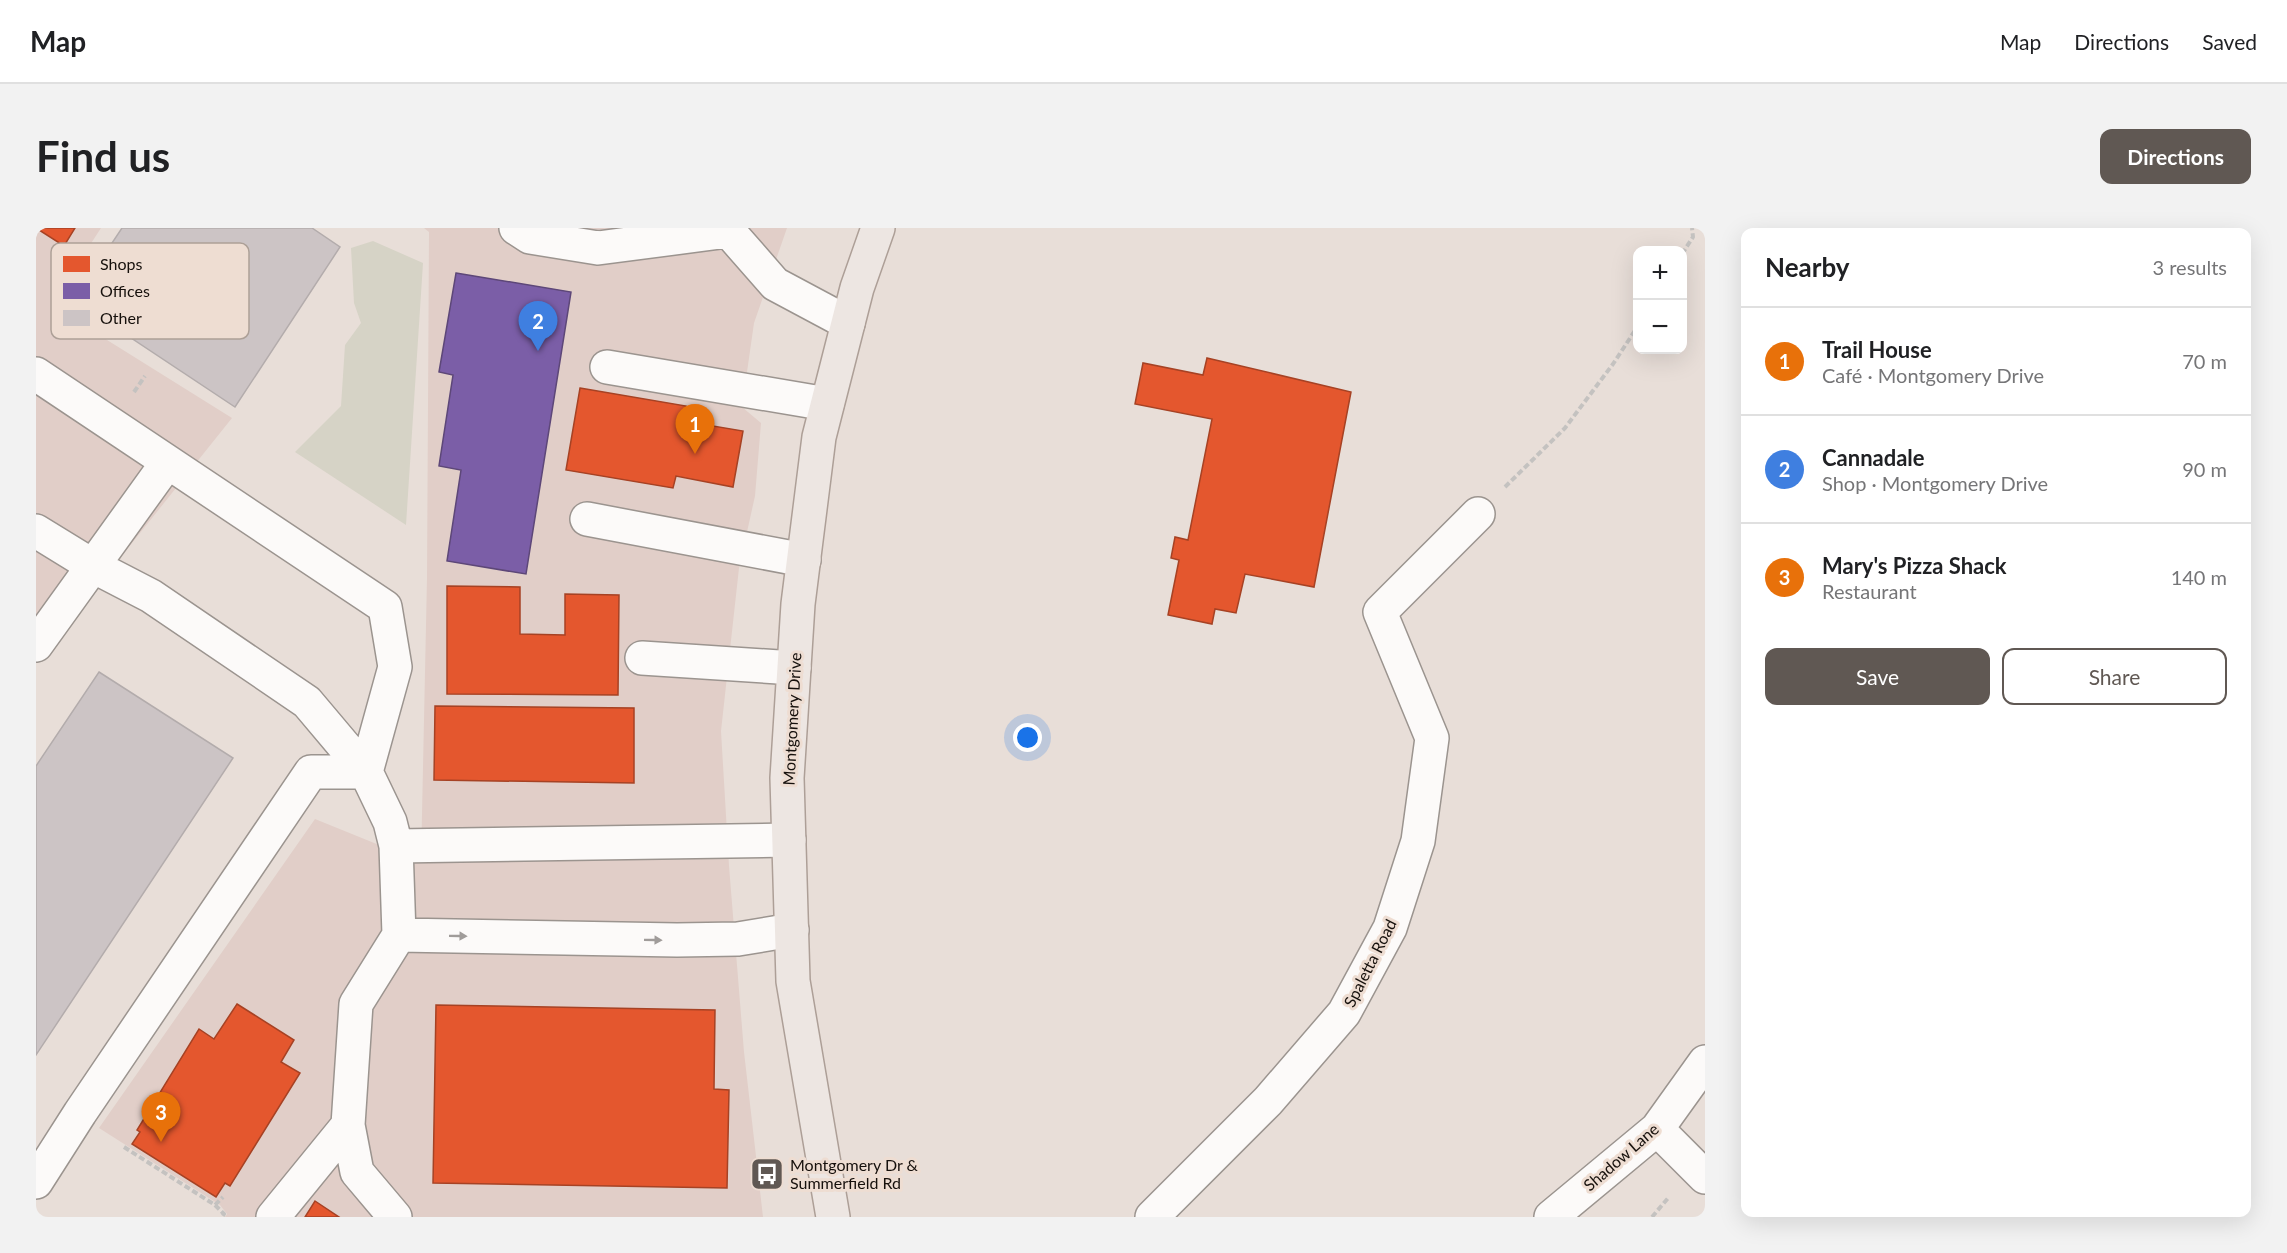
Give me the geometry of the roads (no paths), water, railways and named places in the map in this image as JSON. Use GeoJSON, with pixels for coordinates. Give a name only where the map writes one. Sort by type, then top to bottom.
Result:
{"type":"FeatureCollection","features":[{"type":"Feature","properties":{"kind":"main road","name":"Montgomery Drive"},"geometry":{"type":"LineString","coordinates":[[833,1217],[794,981],[787,778],[804,560],[819,437],[856,288],[878,228]]}},
{"type":"Feature","properties":{"kind":"street"},"geometry":{"type":"LineString","coordinates":[[516,228],[530,237],[598,248],[727,230],[775,284],[848,323]]}},
{"type":"Feature","properties":{"kind":"street"},"geometry":{"type":"LineString","coordinates":[[607,367],[827,405]]}},
{"type":"Feature","properties":{"kind":"street"},"geometry":{"type":"LineString","coordinates":[[36,374],[385,607],[395,667],[366,772]]}},
{"type":"Feature","properties":{"kind":"street"},"geometry":{"type":"LineString","coordinates":[[36,645],[167,463]]}},
{"type":"Feature","properties":{"kind":"street","name":"Spaletta Road"},"geometry":{"type":"LineString","coordinates":[[1152,1217],[1268,1101],[1344,1013],[1390,928],[1419,841],[1432,738],[1380,612],[1478,514]]}},
{"type":"Feature","properties":{"kind":"street"},"geometry":{"type":"LineString","coordinates":[[586,519],[804,560]]}},
{"type":"Feature","properties":{"kind":"street"},"geometry":{"type":"LineString","coordinates":[[36,531],[93,566],[151,596],[307,702],[366,772],[390,822],[396,846],[399,935],[356,1004],[348,1125],[357,1172],[395,1217]]}},
{"type":"Feature","properties":{"kind":"street"},"geometry":{"type":"LineString","coordinates":[[642,658],[794,668]]}},
{"type":"Feature","properties":{"kind":"street"},"geometry":{"type":"LineString","coordinates":[[36,1182],[311,772],[366,772]]}},
{"type":"Feature","properties":{"kind":"street"},"geometry":{"type":"LineString","coordinates":[[396,846],[789,840]]}},
{"type":"Feature","properties":{"kind":"street"},"geometry":{"type":"LineString","coordinates":[[399,935],[677,940],[738,939],[792,930]]}},
{"type":"Feature","properties":{"kind":"street","name":"Shadow Lane"},"geometry":{"type":"LineString","coordinates":[[1551,1217],[1657,1129],[1705,1062]]}},
{"type":"Feature","properties":{"kind":"street"},"geometry":{"type":"LineString","coordinates":[[273,1217],[348,1125]]}},
{"type":"Feature","properties":{"kind":"street"},"geometry":{"type":"LineString","coordinates":[[1657,1129],[1705,1177]]}},
{"type":"Feature","properties":{"kind":"place","name":"Cannadale"},"geometry":{"type":"Point","coordinates":[538,351]}},
{"type":"Feature","properties":{"kind":"place","name":"Trail House"},"geometry":{"type":"Point","coordinates":[695,454]}},
{"type":"Feature","properties":{"kind":"place","name":"Mary's Pizza Shack"},"geometry":{"type":"Point","coordinates":[161,1142]}},
{"type":"Feature","properties":{"kind":"place","name":"Montgomery Dr & Summerfield Rd"},"geometry":{"type":"Point","coordinates":[767,1174]}}]}
